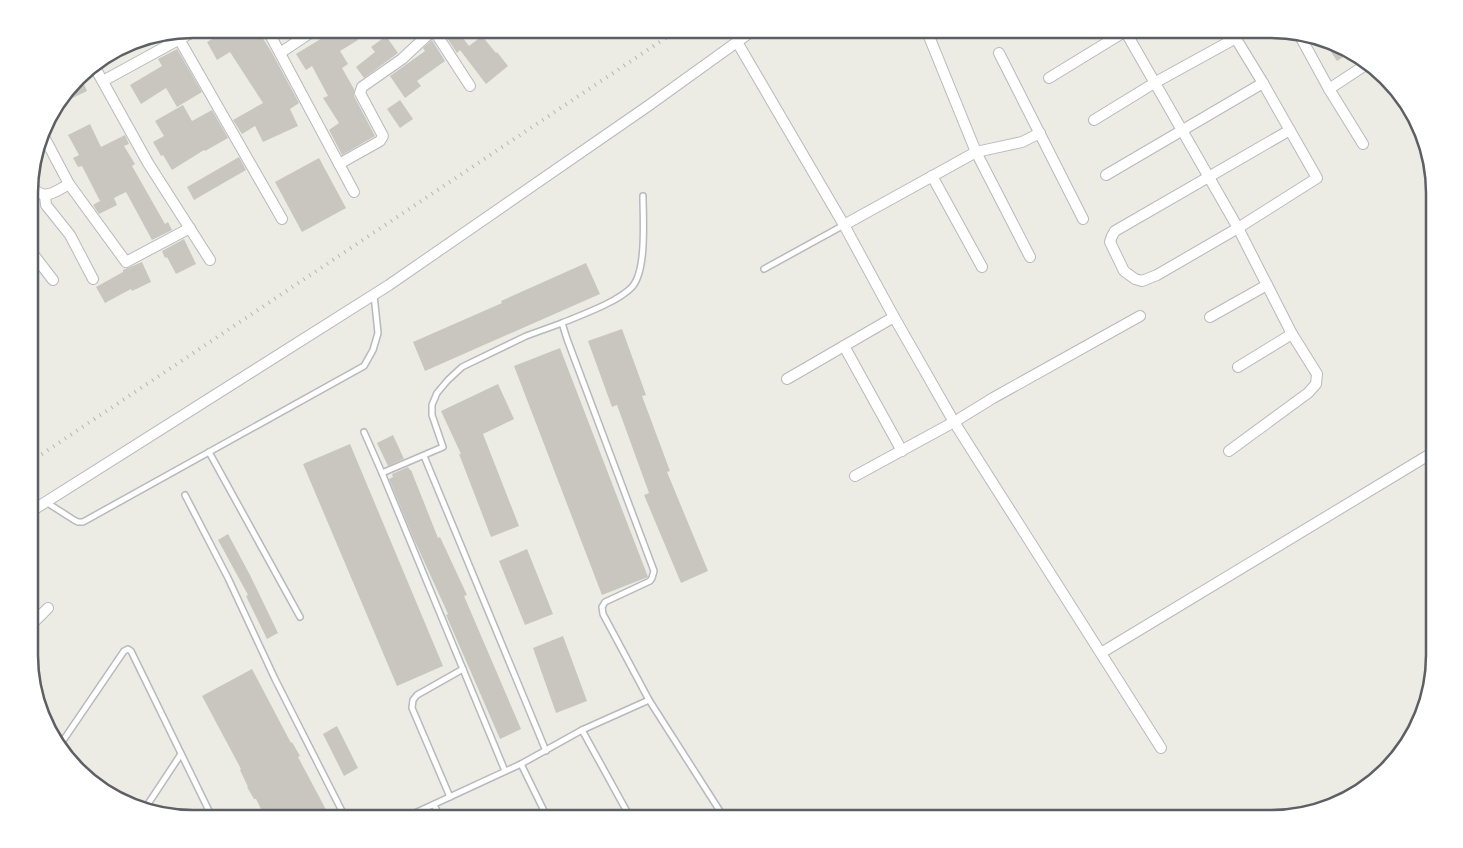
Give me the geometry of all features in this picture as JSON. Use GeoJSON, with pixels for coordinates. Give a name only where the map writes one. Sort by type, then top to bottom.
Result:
{"type":"FeatureCollection","features":[{"type":"Feature","properties":{"kind":"street"},"geometry":{"type":"LineString","coordinates":[[272,38],[354,192]]}},
{"type":"Feature","properties":{"kind":"street"},"geometry":{"type":"LineString","coordinates":[[280,53],[302,38]]}},
{"type":"Feature","properties":{"kind":"street"},"geometry":{"type":"LineString","coordinates":[[339,164],[380,141],[383,136],[360,93],[362,87],[402,59],[424,38]]}},
{"type":"Feature","properties":{"kind":"street"},"geometry":{"type":"LineString","coordinates":[[439,38],[470,86]]}},
{"type":"Feature","properties":{"kind":"street"},"geometry":{"type":"LineString","coordinates":[[37,508],[374,295],[640,112],[743,38]]}},
{"type":"Feature","properties":{"kind":"street"},"geometry":{"type":"LineString","coordinates":[[930,38],[976,152],[1030,257]]}},
{"type":"Feature","properties":{"kind":"street"},"geometry":{"type":"LineString","coordinates":[[1049,78],[1113,38]]}},
{"type":"Feature","properties":{"kind":"street"},"geometry":{"type":"LineString","coordinates":[[1132,38],[1238,228],[1292,334],[1317,374],[1316,384],[1308,393],[1228,451]]}},
{"type":"Feature","properties":{"kind":"street"},"geometry":{"type":"LineString","coordinates":[[1094,120],[1156,82],[1236,38],[1263,83],[1290,130],[1317,178],[1238,228],[1157,275],[1142,280],[1135,279],[1124,271],[1110,242],[1115,231],[1290,130]]}},
{"type":"Feature","properties":{"kind":"street"},"geometry":{"type":"LineString","coordinates":[[103,81],[172,39]]}},
{"type":"Feature","properties":{"kind":"street"},"geometry":{"type":"LineString","coordinates":[[179,39],[282,218]]}},
{"type":"Feature","properties":{"kind":"street"},"geometry":{"type":"LineString","coordinates":[[737,42],[844,225],[954,422],[1161,748]]}},
{"type":"Feature","properties":{"kind":"street"},"geometry":{"type":"LineString","coordinates":[[1306,42],[1330,89],[1363,144]]}},
{"type":"Feature","properties":{"kind":"street"},"geometry":{"type":"LineString","coordinates":[[999,53],[1084,218]]}},
{"type":"Feature","properties":{"kind":"street"},"geometry":{"type":"LineString","coordinates":[[1330,89],[1362,67]]}},
{"type":"Feature","properties":{"kind":"street"},"geometry":{"type":"LineString","coordinates":[[97,70],[148,163],[210,260]]}},
{"type":"Feature","properties":{"kind":"street"},"geometry":{"type":"LineString","coordinates":[[1106,174],[1263,83]]}},
{"type":"Feature","properties":{"kind":"street"},"geometry":{"type":"LineString","coordinates":[[844,225],[976,152],[1022,142],[1040,133]]}},
{"type":"Feature","properties":{"kind":"street"},"geometry":{"type":"LineString","coordinates":[[46,141],[68,184],[126,262],[190,228]]}},
{"type":"Feature","properties":{"kind":"street"},"geometry":{"type":"LineString","coordinates":[[932,176],[982,267]]}},
{"type":"Feature","properties":{"kind":"street"},"geometry":{"type":"LineString","coordinates":[[37,192],[40,194],[50,195],[68,184]]}},
{"type":"Feature","properties":{"kind":"street"},"geometry":{"type":"LineString","coordinates":[[45,195],[46,205],[70,235],[93,279]]}},
{"type":"Feature","properties":{"kind":"street"},"geometry":{"type":"LineString","coordinates":[[37,259],[53,280]]}},
{"type":"Feature","properties":{"kind":"street"},"geometry":{"type":"LineString","coordinates":[[1210,317],[1267,285]]}},
{"type":"Feature","properties":{"kind":"street"},"geometry":{"type":"LineString","coordinates":[[855,476],[1140,316]]}},
{"type":"Feature","properties":{"kind":"street"},"geometry":{"type":"LineString","coordinates":[[787,379],[894,317]]}},
{"type":"Feature","properties":{"kind":"street"},"geometry":{"type":"LineString","coordinates":[[1238,367],[1292,334]]}},
{"type":"Feature","properties":{"kind":"street"},"geometry":{"type":"LineString","coordinates":[[844,346],[902,451]]}},
{"type":"Feature","properties":{"kind":"street"},"geometry":{"type":"LineString","coordinates":[[1101,653],[1425,457]]}},
{"type":"Feature","properties":{"kind":"street"},"geometry":{"type":"LineString","coordinates":[[37,619],[48,608]]}},
{"type":"Feature","properties":{"kind":"lane"},"geometry":{"type":"LineString","coordinates":[[382,473],[443,447],[432,416],[432,405],[448,380],[462,367],[526,336],[562,323],[620,296],[631,288],[638,278],[642,260],[643,196]]}},
{"type":"Feature","properties":{"kind":"lane"},"geometry":{"type":"LineString","coordinates":[[764,269],[844,225]]}},
{"type":"Feature","properties":{"kind":"lane"},"geometry":{"type":"LineString","coordinates":[[46,502],[74,520],[83,522],[364,366],[374,350],[378,333],[374,295]]}},
{"type":"Feature","properties":{"kind":"lane"},"geometry":{"type":"LineString","coordinates":[[562,323],[570,349],[654,571],[650,581],[605,602],[602,608],[603,614],[649,700],[720,811]]}},
{"type":"Feature","properties":{"kind":"lane"},"geometry":{"type":"LineString","coordinates":[[364,432],[505,771]]}},
{"type":"Feature","properties":{"kind":"lane"},"geometry":{"type":"LineString","coordinates":[[209,452],[300,616]]}},
{"type":"Feature","properties":{"kind":"lane"},"geometry":{"type":"LineString","coordinates":[[424,456],[546,751]]}},
{"type":"Feature","properties":{"kind":"lane"},"geometry":{"type":"LineString","coordinates":[[185,495],[228,578],[275,680],[342,811]]}},
{"type":"Feature","properties":{"kind":"lane"},"geometry":{"type":"LineString","coordinates":[[63,741],[124,651],[128,649],[131,651],[209,811]]}},
{"type":"Feature","properties":{"kind":"lane"},"geometry":{"type":"LineString","coordinates":[[450,797],[412,708],[413,700],[417,694],[463,669]]}},
{"type":"Feature","properties":{"kind":"lane"},"geometry":{"type":"LineString","coordinates":[[420,811],[521,764],[582,730],[649,700]]}},
{"type":"Feature","properties":{"kind":"lane"},"geometry":{"type":"LineString","coordinates":[[582,730],[626,811]]}},
{"type":"Feature","properties":{"kind":"lane"},"geometry":{"type":"LineString","coordinates":[[148,804],[181,754]]}},
{"type":"Feature","properties":{"kind":"lane"},"geometry":{"type":"LineString","coordinates":[[521,764],[544,811]]}},
{"type":"Feature","properties":{"kind":"lane"},"geometry":{"type":"LineString","coordinates":[[434,804],[437,811]]}},
{"type":"Feature","properties":{"kind":"building"},"geometry":{"type":"Polygon","coordinates":[[[214,38],[263,38],[299,103],[290,109],[298,126],[263,142],[255,126],[242,134],[233,120],[263,103],[230,52],[217,60],[207,42],[214,38]]]}},
{"type":"Feature","properties":{"kind":"building"},"geometry":{"type":"Polygon","coordinates":[[[322,38],[357,38],[358,40],[340,51],[348,64],[342,68],[354,89],[354,96],[375,136],[342,155],[329,130],[339,123],[323,98],[328,96],[312,66],[306,70],[296,54],[322,38]]]}},
{"type":"Feature","properties":{"kind":"building"},"geometry":{"type":"Polygon","coordinates":[[[383,38],[387,38],[398,53],[364,78],[356,67],[375,52],[371,47],[383,38]]]}},
{"type":"Feature","properties":{"kind":"building"},"geometry":{"type":"Polygon","coordinates":[[[447,38],[463,38],[469,46],[479,38],[484,38],[508,66],[486,84],[460,50],[457,53],[447,38]]]}},
{"type":"Feature","properties":{"kind":"building"},"geometry":{"type":"Polygon","coordinates":[[[432,40],[445,61],[417,81],[421,86],[405,98],[390,76],[425,51],[423,48],[432,40]]]}},
{"type":"Feature","properties":{"kind":"building"},"geometry":{"type":"Polygon","coordinates":[[[177,49],[202,92],[177,107],[166,88],[141,104],[130,85],[162,66],[158,59],[177,49]]]}},
{"type":"Feature","properties":{"kind":"building"},"geometry":{"type":"Polygon","coordinates":[[[1329,49],[1345,56],[1337,61],[1329,49]]]}},
{"type":"Feature","properties":{"kind":"building"},"geometry":{"type":"Polygon","coordinates":[[[83,83],[87,91],[69,100],[83,83]]]}},
{"type":"Feature","properties":{"kind":"building"},"geometry":{"type":"Polygon","coordinates":[[[400,100],[413,119],[400,128],[387,109],[400,100]]]}},
{"type":"Feature","properties":{"kind":"building"},"geometry":{"type":"Polygon","coordinates":[[[183,105],[192,121],[212,110],[228,138],[172,170],[153,142],[164,136],[155,121],[183,105]]]}},
{"type":"Feature","properties":{"kind":"building"},"geometry":{"type":"Polygon","coordinates":[[[90,124],[101,147],[125,135],[129,144],[124,146],[135,164],[132,166],[165,224],[168,222],[172,230],[152,240],[126,192],[114,198],[117,205],[99,214],[93,205],[100,201],[82,166],[78,167],[73,158],[79,155],[68,135],[90,124]]]}},
{"type":"Feature","properties":{"kind":"building"},"geometry":{"type":"Polygon","coordinates":[[[239,157],[246,170],[194,200],[187,187],[239,157]]]}},
{"type":"Feature","properties":{"kind":"building"},"geometry":{"type":"Polygon","coordinates":[[[319,158],[346,208],[302,232],[275,182],[319,158]]]}},
{"type":"Feature","properties":{"kind":"building"},"geometry":{"type":"Polygon","coordinates":[[[184,239],[196,264],[176,274],[162,251],[184,239]]]}},
{"type":"Feature","properties":{"kind":"building"},"geometry":{"type":"Polygon","coordinates":[[[142,262],[151,282],[132,291],[131,289],[105,303],[96,287],[123,272],[123,270],[142,262]]]}},
{"type":"Feature","properties":{"kind":"building"},"geometry":{"type":"Polygon","coordinates":[[[586,263],[600,294],[425,371],[413,342],[586,263]]]}},
{"type":"Feature","properties":{"kind":"building"},"geometry":{"type":"Polygon","coordinates":[[[622,329],[646,395],[642,396],[670,471],[667,472],[708,571],[681,583],[644,495],[649,493],[617,405],[612,407],[588,341],[622,329]]]}},
{"type":"Feature","properties":{"kind":"building"},"geometry":{"type":"Polygon","coordinates":[[[560,348],[648,577],[602,595],[514,366],[560,348]]]}},
{"type":"Feature","properties":{"kind":"building"},"geometry":{"type":"Polygon","coordinates":[[[498,384],[514,419],[483,434],[519,526],[491,537],[459,454],[461,454],[441,411],[498,384]]]}},
{"type":"Feature","properties":{"kind":"building"},"geometry":{"type":"Polygon","coordinates":[[[393,435],[404,459],[388,466],[377,443],[393,435]]]}},
{"type":"Feature","properties":{"kind":"building"},"geometry":{"type":"Polygon","coordinates":[[[350,444],[443,666],[397,686],[303,464],[350,444]]]}},
{"type":"Feature","properties":{"kind":"building"},"geometry":{"type":"Polygon","coordinates":[[[408,467],[411,470],[438,538],[440,537],[467,595],[464,596],[521,729],[500,739],[389,479],[393,477],[392,474],[408,467]]]}},
{"type":"Feature","properties":{"kind":"building"},"geometry":{"type":"Polygon","coordinates":[[[228,534],[278,633],[267,639],[246,596],[248,595],[218,540],[228,534]]]}},
{"type":"Feature","properties":{"kind":"building"},"geometry":{"type":"Polygon","coordinates":[[[527,549],[553,614],[525,625],[499,561],[527,549]]]}},
{"type":"Feature","properties":{"kind":"building"},"geometry":{"type":"Polygon","coordinates":[[[563,636],[587,701],[556,713],[533,648],[563,636]]]}},
{"type":"Feature","properties":{"kind":"building"},"geometry":{"type":"Polygon","coordinates":[[[252,669],[291,743],[300,756],[298,757],[327,811],[262,811],[247,787],[241,769],[202,696],[252,669]]]}},
{"type":"Feature","properties":{"kind":"building"},"geometry":{"type":"Polygon","coordinates":[[[337,726],[358,768],[344,776],[323,734],[337,726]]]}},
{"type":"Feature","properties":{"kind":"railway"},"geometry":{"type":"LineString","coordinates":[[37,457],[666,38]]}}]}
